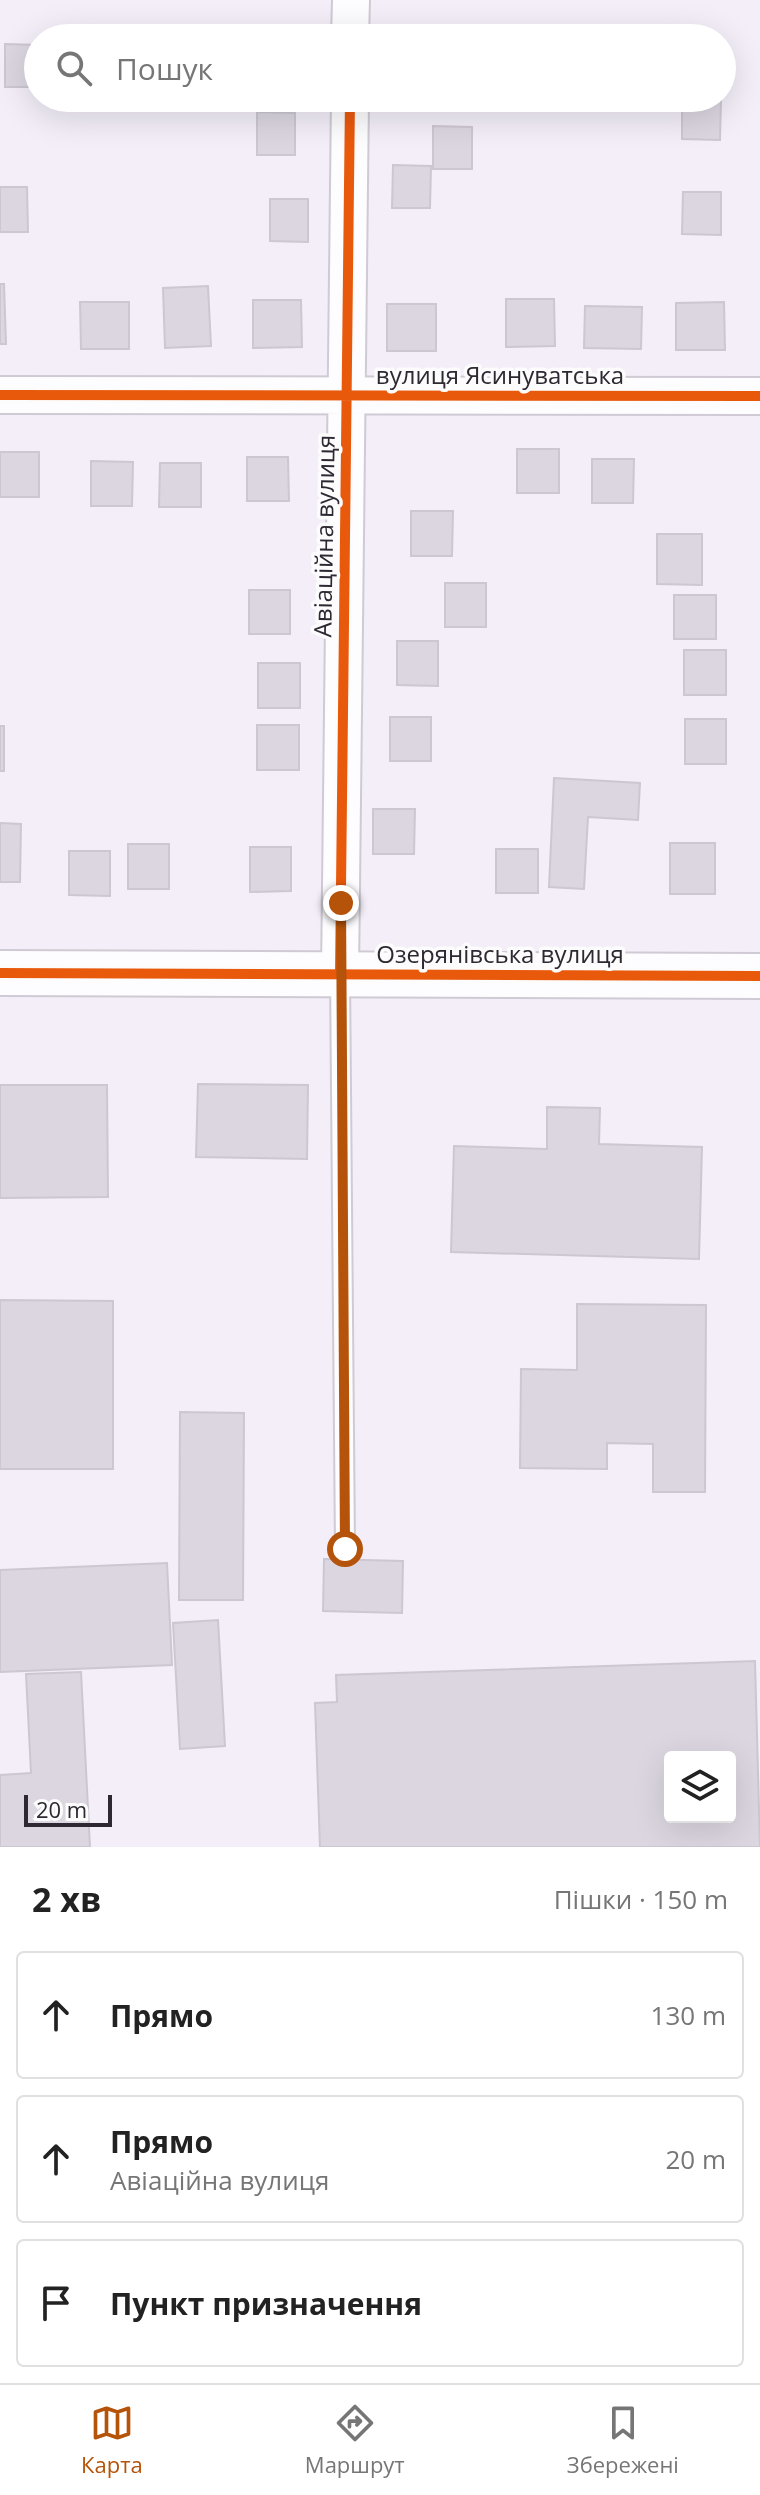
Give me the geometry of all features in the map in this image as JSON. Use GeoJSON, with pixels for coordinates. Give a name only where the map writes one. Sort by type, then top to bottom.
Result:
{"type":"FeatureCollection","features":[{"type":"Feature","properties":{"kind":"street"},"geometry":{"type":"LineString","coordinates":[[350,24],[351,0]]}},
{"type":"Feature","properties":{"kind":"street","name":"Авіаційна вулиця"},"geometry":{"type":"LineString","coordinates":[[340,974],[350,112]]}},
{"type":"Feature","properties":{"kind":"street","name":"вулиця Ясинуватська"},"geometry":{"type":"LineString","coordinates":[[0,395],[760,396]]}},
{"type":"Feature","properties":{"kind":"street","name":"Озерянівська вулиця"},"geometry":{"type":"LineString","coordinates":[[0,973],[760,976]]}},
{"type":"Feature","properties":{"kind":"lane"},"geometry":{"type":"LineString","coordinates":[[340,974],[345,1549]]}},
{"type":"Feature","properties":{"kind":"building"},"geometry":{"type":"Polygon","coordinates":[[[5,44],[24,45],[24,87],[5,87],[5,44]]]}},
{"type":"Feature","properties":{"kind":"building"},"geometry":{"type":"Polygon","coordinates":[[[257,112],[295,113],[295,155],[257,155],[257,112]]]}},
{"type":"Feature","properties":{"kind":"building"},"geometry":{"type":"Polygon","coordinates":[[[682,112],[721,112],[720,140],[682,139],[682,112]]]}},
{"type":"Feature","properties":{"kind":"building"},"geometry":{"type":"Polygon","coordinates":[[[433,126],[472,127],[472,169],[433,169],[433,126]]]}},
{"type":"Feature","properties":{"kind":"building"},"geometry":{"type":"Polygon","coordinates":[[[393,165],[431,166],[430,208],[392,208],[393,165]]]}},
{"type":"Feature","properties":{"kind":"building"},"geometry":{"type":"Polygon","coordinates":[[[0,187],[27,187],[28,232],[0,232],[0,187]]]}},
{"type":"Feature","properties":{"kind":"building"},"geometry":{"type":"Polygon","coordinates":[[[683,192],[721,192],[721,235],[682,234],[683,192]]]}},
{"type":"Feature","properties":{"kind":"building"},"geometry":{"type":"Polygon","coordinates":[[[270,199],[308,199],[308,242],[270,241],[270,199]]]}},
{"type":"Feature","properties":{"kind":"building"},"geometry":{"type":"Polygon","coordinates":[[[0,284],[4,284],[6,344],[0,344],[0,284]]]}},
{"type":"Feature","properties":{"kind":"building"},"geometry":{"type":"Polygon","coordinates":[[[208,286],[211,346],[165,348],[163,288],[208,286]]]}},
{"type":"Feature","properties":{"kind":"building"},"geometry":{"type":"Polygon","coordinates":[[[506,299],[554,299],[555,346],[506,347],[506,299]]]}},
{"type":"Feature","properties":{"kind":"building"},"geometry":{"type":"Polygon","coordinates":[[[253,300],[301,300],[302,347],[253,348],[253,300]]]}},
{"type":"Feature","properties":{"kind":"building"},"geometry":{"type":"Polygon","coordinates":[[[80,302],[129,302],[129,349],[81,349],[80,302]]]}},
{"type":"Feature","properties":{"kind":"building"},"geometry":{"type":"Polygon","coordinates":[[[724,302],[725,350],[676,350],[676,303],[724,302]]]}},
{"type":"Feature","properties":{"kind":"building"},"geometry":{"type":"Polygon","coordinates":[[[387,304],[436,304],[436,351],[387,351],[387,304]]]}},
{"type":"Feature","properties":{"kind":"building"},"geometry":{"type":"Polygon","coordinates":[[[585,306],[642,307],[641,349],[584,348],[585,306]]]}},
{"type":"Feature","properties":{"kind":"building"},"geometry":{"type":"Polygon","coordinates":[[[517,449],[559,449],[559,493],[517,493],[517,449]]]}},
{"type":"Feature","properties":{"kind":"building"},"geometry":{"type":"Polygon","coordinates":[[[0,452],[39,452],[39,497],[0,497],[0,452]]]}},
{"type":"Feature","properties":{"kind":"building"},"geometry":{"type":"Polygon","coordinates":[[[247,457],[288,457],[289,501],[247,501],[247,457]]]}},
{"type":"Feature","properties":{"kind":"building"},"geometry":{"type":"Polygon","coordinates":[[[592,459],[634,459],[633,503],[592,503],[592,459]]]}},
{"type":"Feature","properties":{"kind":"building"},"geometry":{"type":"Polygon","coordinates":[[[91,461],[133,462],[132,506],[91,506],[91,461]]]}},
{"type":"Feature","properties":{"kind":"building"},"geometry":{"type":"Polygon","coordinates":[[[160,463],[201,463],[201,507],[159,507],[160,463]]]}},
{"type":"Feature","properties":{"kind":"building"},"geometry":{"type":"Polygon","coordinates":[[[411,511],[453,511],[452,556],[411,556],[411,511]]]}},
{"type":"Feature","properties":{"kind":"building"},"geometry":{"type":"Polygon","coordinates":[[[657,534],[702,534],[702,585],[657,584],[657,534]]]}},
{"type":"Feature","properties":{"kind":"building"},"geometry":{"type":"Polygon","coordinates":[[[445,583],[486,583],[486,627],[445,627],[445,583]]]}},
{"type":"Feature","properties":{"kind":"building"},"geometry":{"type":"Polygon","coordinates":[[[249,590],[290,590],[290,634],[249,634],[249,590]]]}},
{"type":"Feature","properties":{"kind":"building"},"geometry":{"type":"Polygon","coordinates":[[[674,595],[716,595],[716,639],[674,639],[674,595]]]}},
{"type":"Feature","properties":{"kind":"building"},"geometry":{"type":"Polygon","coordinates":[[[397,641],[438,641],[438,686],[397,685],[397,641]]]}},
{"type":"Feature","properties":{"kind":"building"},"geometry":{"type":"Polygon","coordinates":[[[684,650],[726,650],[726,695],[684,695],[684,650]]]}},
{"type":"Feature","properties":{"kind":"building"},"geometry":{"type":"Polygon","coordinates":[[[258,663],[300,663],[300,708],[258,708],[258,663]]]}},
{"type":"Feature","properties":{"kind":"building"},"geometry":{"type":"Polygon","coordinates":[[[390,717],[431,717],[431,761],[390,761],[390,717]]]}},
{"type":"Feature","properties":{"kind":"building"},"geometry":{"type":"Polygon","coordinates":[[[685,719],[726,719],[726,764],[685,764],[685,719]]]}},
{"type":"Feature","properties":{"kind":"building"},"geometry":{"type":"Polygon","coordinates":[[[257,725],[299,725],[299,770],[257,770],[257,725]]]}},
{"type":"Feature","properties":{"kind":"building"},"geometry":{"type":"Polygon","coordinates":[[[0,726],[4,726],[4,771],[0,771],[0,726]]]}},
{"type":"Feature","properties":{"kind":"building"},"geometry":{"type":"Polygon","coordinates":[[[554,778],[640,783],[638,820],[588,817],[584,889],[549,887],[554,778]]]}},
{"type":"Feature","properties":{"kind":"building"},"geometry":{"type":"Polygon","coordinates":[[[373,809],[415,809],[414,854],[373,854],[373,809]]]}},
{"type":"Feature","properties":{"kind":"building"},"geometry":{"type":"Polygon","coordinates":[[[0,823],[21,824],[20,882],[0,882],[0,823]]]}},
{"type":"Feature","properties":{"kind":"building"},"geometry":{"type":"Polygon","coordinates":[[[670,843],[715,843],[715,894],[670,894],[670,843]]]}},
{"type":"Feature","properties":{"kind":"building"},"geometry":{"type":"Polygon","coordinates":[[[128,844],[169,844],[169,889],[128,889],[128,844]]]}},
{"type":"Feature","properties":{"kind":"building"},"geometry":{"type":"Polygon","coordinates":[[[250,847],[291,847],[291,891],[250,892],[250,847]]]}},
{"type":"Feature","properties":{"kind":"building"},"geometry":{"type":"Polygon","coordinates":[[[496,849],[538,849],[538,893],[496,893],[496,849]]]}},
{"type":"Feature","properties":{"kind":"building"},"geometry":{"type":"Polygon","coordinates":[[[69,851],[110,851],[110,896],[69,895],[69,851]]]}},
{"type":"Feature","properties":{"kind":"building"},"geometry":{"type":"Polygon","coordinates":[[[198,1084],[308,1085],[307,1159],[196,1157],[198,1084]]]}},
{"type":"Feature","properties":{"kind":"building"},"geometry":{"type":"Polygon","coordinates":[[[0,1085],[107,1085],[108,1197],[0,1198],[0,1085]]]}},
{"type":"Feature","properties":{"kind":"building"},"geometry":{"type":"Polygon","coordinates":[[[547,1107],[600,1108],[599,1144],[702,1147],[699,1259],[451,1252],[454,1146],[547,1149],[547,1107]]]}},
{"type":"Feature","properties":{"kind":"building"},"geometry":{"type":"Polygon","coordinates":[[[0,1300],[113,1301],[113,1469],[0,1469],[0,1300]]]}},
{"type":"Feature","properties":{"kind":"building"},"geometry":{"type":"Polygon","coordinates":[[[577,1304],[706,1305],[705,1492],[653,1492],[653,1444],[607,1443],[607,1469],[520,1468],[521,1369],[577,1370],[577,1304]]]}},
{"type":"Feature","properties":{"kind":"building"},"geometry":{"type":"Polygon","coordinates":[[[180,1412],[244,1413],[243,1600],[179,1600],[180,1412]]]}},
{"type":"Feature","properties":{"kind":"building"},"geometry":{"type":"Polygon","coordinates":[[[324,1559],[403,1561],[402,1613],[323,1611],[324,1559]]]}},
{"type":"Feature","properties":{"kind":"building"},"geometry":{"type":"Polygon","coordinates":[[[167,1563],[172,1665],[0,1672],[0,1570],[167,1563]]]}},
{"type":"Feature","properties":{"kind":"building"},"geometry":{"type":"Polygon","coordinates":[[[218,1620],[225,1746],[180,1749],[173,1623],[218,1620]]]}},
{"type":"Feature","properties":{"kind":"building"},"geometry":{"type":"Polygon","coordinates":[[[755,1661],[760,1847],[320,1847],[315,1703],[337,1702],[336,1675],[755,1661]]]}},
{"type":"Feature","properties":{"kind":"building"},"geometry":{"type":"Polygon","coordinates":[[[81,1672],[90,1847],[0,1847],[0,1775],[31,1773],[26,1674],[81,1672]]]}},
{"type":"Feature","properties":{"kind":"cycle path"},"geometry":{"type":"LineString","coordinates":[[340,974],[350,112]]}},
{"type":"Feature","properties":{"kind":"cycle path"},"geometry":{"type":"LineString","coordinates":[[0,395],[760,396]]}},
{"type":"Feature","properties":{"kind":"cycle path"},"geometry":{"type":"LineString","coordinates":[[0,973],[760,976]]}},
{"type":"Feature","properties":{"kind":"route"},"geometry":{"type":"LineString","coordinates":[[341,903],[345,1549]]}}]}
